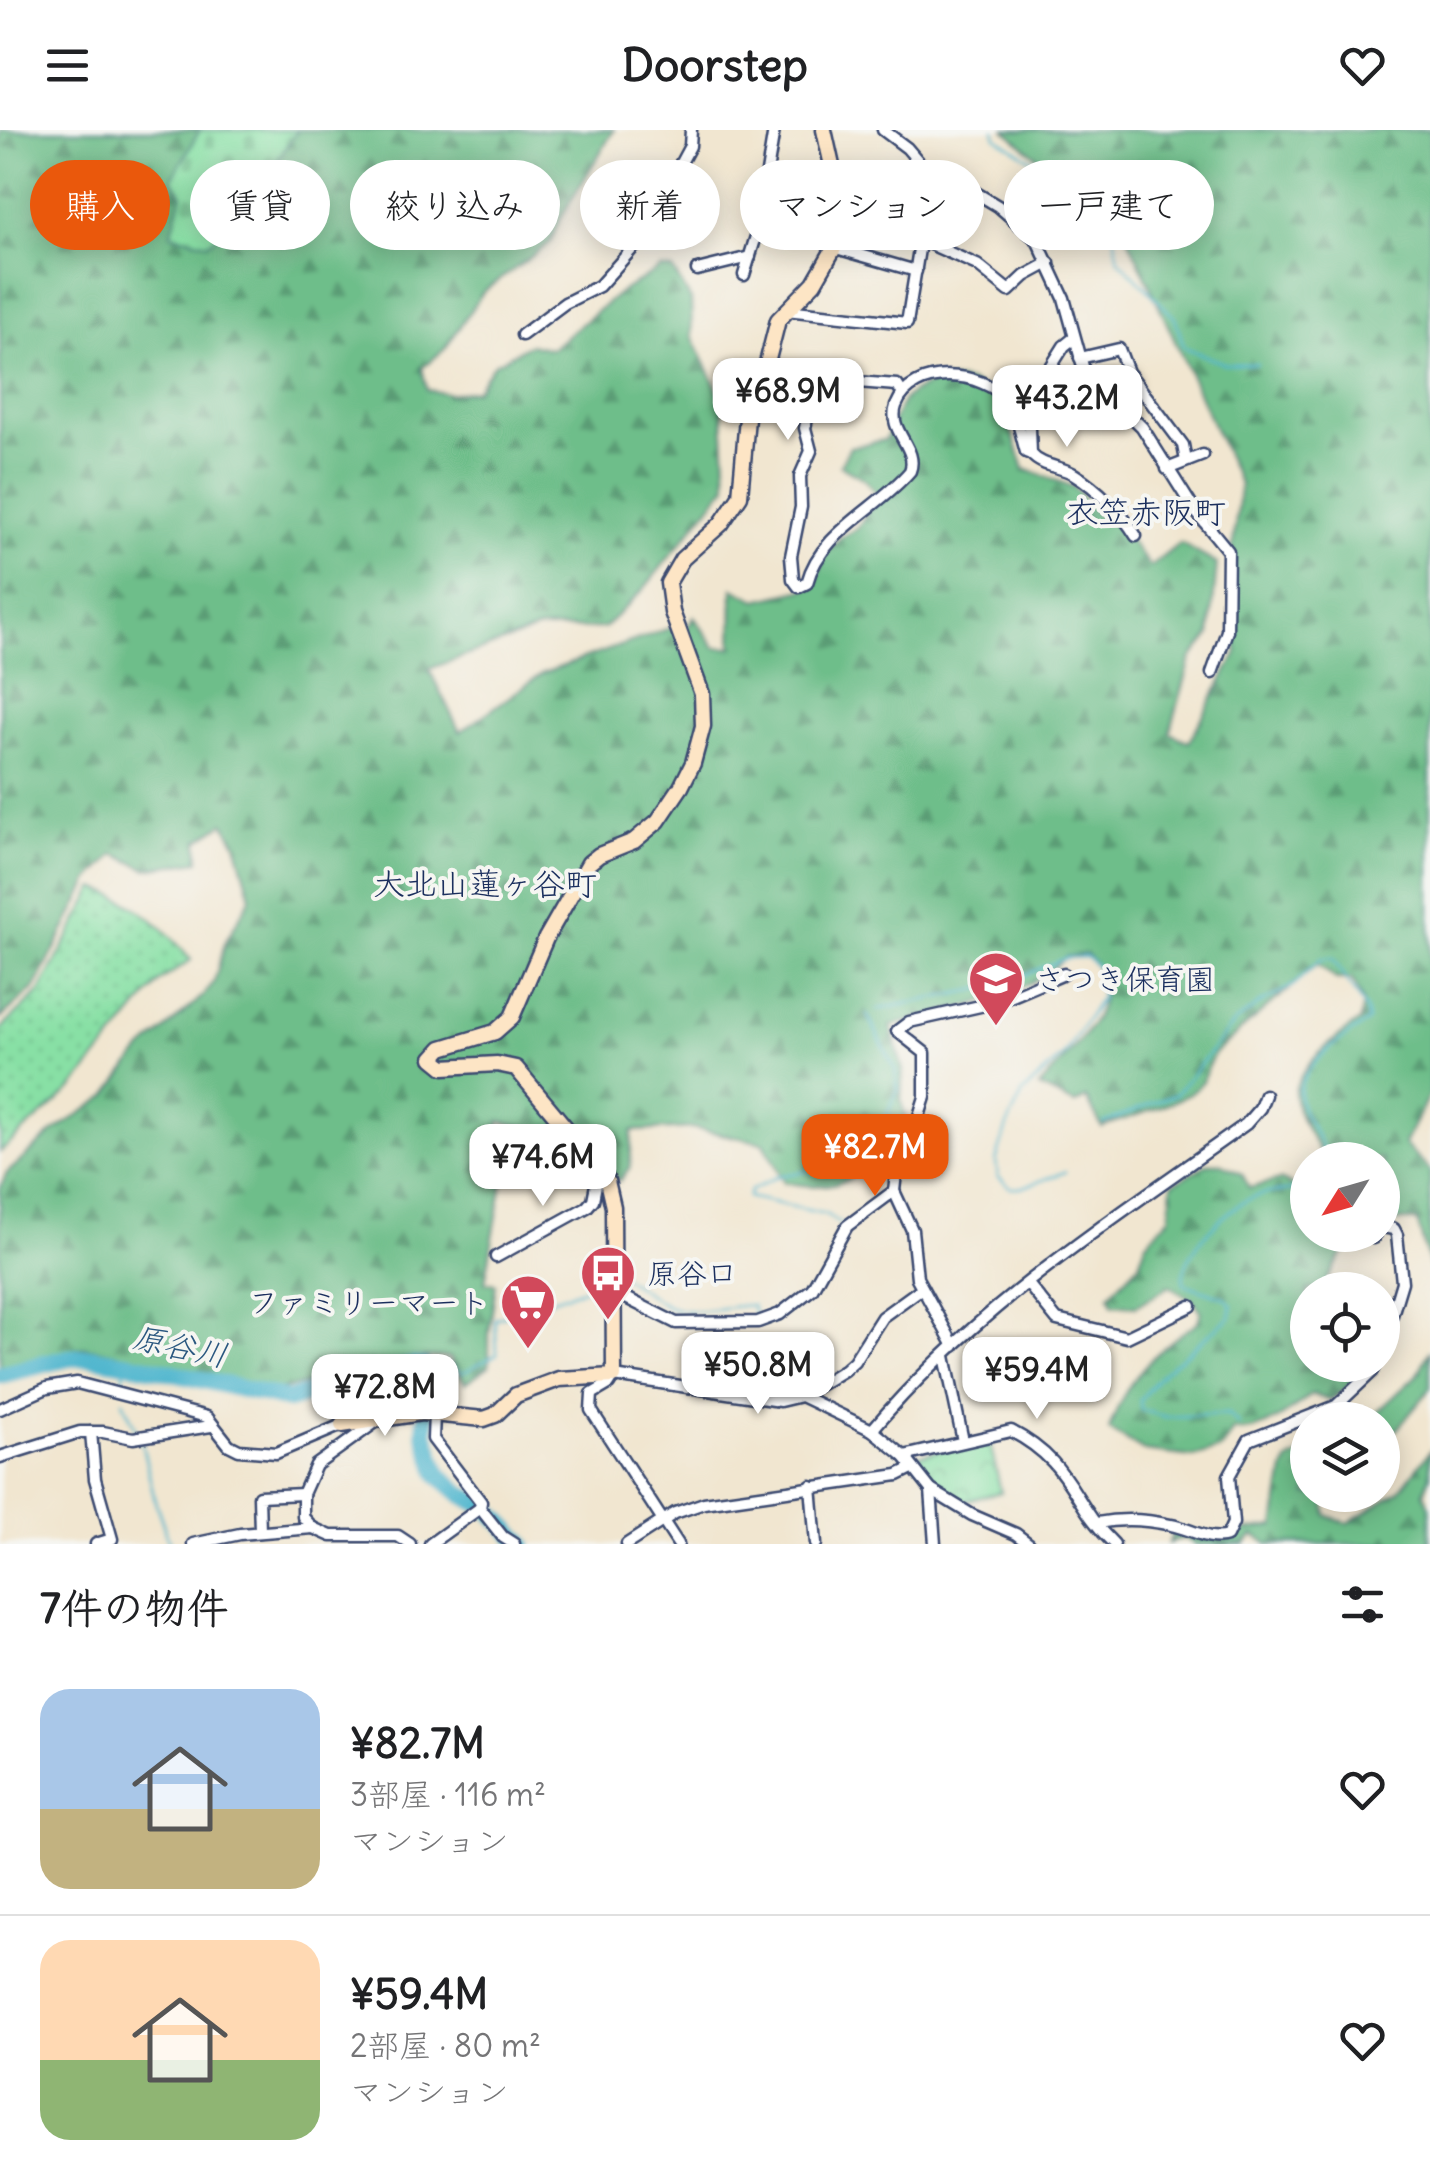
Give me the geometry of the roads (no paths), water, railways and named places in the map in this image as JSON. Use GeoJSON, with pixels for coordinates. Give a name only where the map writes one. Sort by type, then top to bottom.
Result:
{"type":"FeatureCollection","features":[{"type":"Feature","properties":{"kind":"street"},"geometry":{"type":"LineString","coordinates":[[682,160],[690,146],[691,130]]}},
{"type":"Feature","properties":{"kind":"street"},"geometry":{"type":"LineString","coordinates":[[769,160],[774,130]]}},
{"type":"Feature","properties":{"kind":"street"},"geometry":{"type":"LineString","coordinates":[[824,130],[830,160]]}},
{"type":"Feature","properties":{"kind":"street"},"geometry":{"type":"LineString","coordinates":[[883,130],[918,160]]}},
{"type":"Feature","properties":{"kind":"street"},"geometry":{"type":"LineString","coordinates":[[984,198],[1038,240],[1064,298],[1084,370],[1142,427],[1166,469],[1228,551],[1227,631],[1212,674]]}},
{"type":"Feature","properties":{"kind":"street"},"geometry":{"type":"LineString","coordinates":[[522,335],[566,303],[599,286],[633,250]]}},
{"type":"Feature","properties":{"kind":"street"},"geometry":{"type":"LineString","coordinates":[[744,276],[752,250]]}},
{"type":"Feature","properties":{"kind":"street"},"geometry":{"type":"LineString","coordinates":[[678,1544],[591,1410],[592,1394],[609,1384],[614,1376],[613,1207],[607,1181],[516,1068],[497,1064],[444,1067],[434,1058],[442,1048],[495,1032],[512,1017],[546,938],[589,863],[645,832],[668,809],[681,787],[700,745],[703,708],[699,679],[672,612],[668,583],[682,559],[721,524],[740,496],[747,418],[764,375],[773,333],[786,310],[814,283],[835,250]]}},
{"type":"Feature","properties":{"kind":"street"},"geometry":{"type":"LineString","coordinates":[[843,250],[916,271]]}},
{"type":"Feature","properties":{"kind":"street"},"geometry":{"type":"LineString","coordinates":[[786,310],[907,323],[919,250]]}},
{"type":"Feature","properties":{"kind":"street"},"geometry":{"type":"LineString","coordinates":[[944,250],[976,264],[1009,291],[1024,276],[1049,263]]}},
{"type":"Feature","properties":{"kind":"street"},"geometry":{"type":"LineString","coordinates":[[698,270],[750,257]]}},
{"type":"Feature","properties":{"kind":"street"},"geometry":{"type":"LineString","coordinates":[[1032,454],[1029,402],[1064,346],[1074,338]]}},
{"type":"Feature","properties":{"kind":"street"},"geometry":{"type":"LineString","coordinates":[[1080,358],[1119,349],[1128,372],[1183,445],[1186,462]]}},
{"type":"Feature","properties":{"kind":"street"},"geometry":{"type":"LineString","coordinates":[[764,375],[897,385],[903,394]]}},
{"type":"Feature","properties":{"kind":"street"},"geometry":{"type":"LineString","coordinates":[[816,378],[805,428],[810,450],[800,476],[800,507],[791,556],[793,579],[799,586],[808,583],[817,557],[910,471],[913,464],[897,432],[895,408],[913,384],[945,376],[972,377],[1006,399],[1013,409],[1026,452],[1041,463],[1078,476],[1128,522],[1136,536]]}},
{"type":"Feature","properties":{"kind":"street"},"geometry":{"type":"LineString","coordinates":[[1166,469],[1203,455]]}},
{"type":"Feature","properties":{"kind":"street"},"geometry":{"type":"LineString","coordinates":[[954,1346],[915,1270],[912,1230],[894,1191],[896,1165],[925,1097],[926,1070],[925,1054],[897,1031],[909,1022],[998,1002],[1064,974]]}},
{"type":"Feature","properties":{"kind":"street"},"geometry":{"type":"LineString","coordinates":[[872,1430],[1000,1302],[1246,1124],[1265,1095]]}},
{"type":"Feature","properties":{"kind":"street"},"geometry":{"type":"LineString","coordinates":[[496,1257],[587,1207],[593,1200],[600,1168]]}},
{"type":"Feature","properties":{"kind":"street"},"geometry":{"type":"LineString","coordinates":[[612,1291],[676,1323],[758,1322],[780,1314],[812,1289],[847,1226],[894,1191]]}},
{"type":"Feature","properties":{"kind":"street"},"geometry":{"type":"LineString","coordinates":[[1399,1252],[1400,1289]]}},
{"type":"Feature","properties":{"kind":"street"},"geometry":{"type":"LineString","coordinates":[[1028,1284],[1057,1320],[1127,1337],[1191,1306]]}},
{"type":"Feature","properties":{"kind":"street"},"geometry":{"type":"LineString","coordinates":[[0,1409],[47,1388],[78,1383],[207,1416],[229,1445],[239,1450],[276,1453],[342,1425],[381,1418],[429,1414],[484,1419],[495,1415],[516,1395],[560,1378],[614,1376],[780,1400],[800,1396],[844,1370],[882,1317],[922,1288]]}},
{"type":"Feature","properties":{"kind":"street"},"geometry":{"type":"LineString","coordinates":[[945,1356],[963,1440]]}},
{"type":"Feature","properties":{"kind":"street"},"geometry":{"type":"LineString","coordinates":[[1097,1523],[1140,1520],[1168,1524],[1211,1538],[1226,1536],[1232,1522],[1229,1476],[1249,1440],[1336,1406],[1363,1382]]}},
{"type":"Feature","properties":{"kind":"street"},"geometry":{"type":"LineString","coordinates":[[800,1396],[872,1430],[904,1456],[932,1490],[1029,1544]]}},
{"type":"Feature","properties":{"kind":"street"},"geometry":{"type":"LineString","coordinates":[[429,1414],[433,1440],[481,1502],[480,1508],[498,1540],[514,1544]]}},
{"type":"Feature","properties":{"kind":"street"},"geometry":{"type":"LineString","coordinates":[[381,1418],[316,1466],[303,1494],[304,1516],[331,1540],[398,1536],[410,1544]]}},
{"type":"Feature","properties":{"kind":"street"},"geometry":{"type":"LineString","coordinates":[[0,1456],[91,1432],[132,1438],[211,1426]]}},
{"type":"Feature","properties":{"kind":"street"},"geometry":{"type":"LineString","coordinates":[[904,1456],[1011,1431],[1026,1438],[1059,1466],[1114,1544]]}},
{"type":"Feature","properties":{"kind":"street"},"geometry":{"type":"LineString","coordinates":[[91,1432],[94,1479],[113,1542],[96,1544]]}},
{"type":"Feature","properties":{"kind":"street"},"geometry":{"type":"LineString","coordinates":[[627,1544],[684,1508],[898,1475],[912,1468]]}},
{"type":"Feature","properties":{"kind":"street"},"geometry":{"type":"LineString","coordinates":[[811,1486],[816,1544]]}},
{"type":"Feature","properties":{"kind":"street"},"geometry":{"type":"LineString","coordinates":[[932,1490],[935,1544]]}},
{"type":"Feature","properties":{"kind":"street"},"geometry":{"type":"LineString","coordinates":[[260,1532],[260,1496],[303,1494]]}},
{"type":"Feature","properties":{"kind":"street"},"geometry":{"type":"LineString","coordinates":[[430,1544],[480,1508]]}},
{"type":"Feature","properties":{"kind":"street"},"geometry":{"type":"LineString","coordinates":[[192,1544],[313,1528]]}},
{"type":"Feature","properties":{"kind":"waterway"},"geometry":{"type":"LineString","coordinates":[[994,130],[996,137],[1031,159],[1058,192],[1114,234],[1119,260],[1175,318],[1184,347],[1225,364],[1257,364]]}},
{"type":"Feature","properties":{"kind":"waterway"},"geometry":{"type":"LineString","coordinates":[[876,1010],[1000,985],[1066,958],[1087,957],[1097,967],[1101,997],[1065,1054],[1023,1093],[996,1161],[998,1177],[1011,1188],[1065,1172]]}},
{"type":"Feature","properties":{"kind":"waterway"},"geometry":{"type":"LineString","coordinates":[[1104,1123],[1176,1094],[1233,1024],[1294,985],[1320,960],[1332,958],[1366,1010],[1368,1022],[1322,1055],[1304,1078],[1300,1102],[1320,1142]]}},
{"type":"Feature","properties":{"kind":"waterway"},"geometry":{"type":"LineString","coordinates":[[841,1224],[825,1214],[748,1197],[750,1191],[778,1176],[833,1167],[881,1128],[898,1090],[895,1069],[867,1014]]}},
{"type":"Feature","properties":{"kind":"waterway"},"geometry":{"type":"LineString","coordinates":[[1239,1425],[1228,1414],[1166,1417],[1141,1410],[1140,1400],[1160,1375],[1230,1317],[1232,1306],[1226,1298],[1184,1284],[1188,1260],[1196,1247],[1243,1202],[1290,1191]]}},
{"type":"Feature","properties":{"kind":"waterway"},"geometry":{"type":"LineString","coordinates":[[621,1276],[679,1310],[752,1305],[755,1318]]}},
{"type":"Feature","properties":{"kind":"waterway"},"geometry":{"type":"LineString","coordinates":[[427,1368],[444,1362],[462,1373],[497,1354],[495,1319],[603,1282]]}},
{"type":"Feature","properties":{"kind":"waterway","name":"原谷川"},"geometry":{"type":"LineString","coordinates":[[0,1375],[69,1358],[90,1357],[288,1400],[386,1372],[424,1367],[429,1372],[425,1433],[439,1475],[461,1494],[488,1508],[523,1544]]}},
{"type":"Feature","properties":{"kind":"waterway"},"geometry":{"type":"LineString","coordinates":[[123,1388],[125,1363]]}},
{"type":"Feature","properties":{"kind":"waterway"},"geometry":{"type":"LineString","coordinates":[[123,1401],[137,1432]]}},
{"type":"Feature","properties":{"kind":"waterway"},"geometry":{"type":"LineString","coordinates":[[141,1440],[170,1544]]}},
{"type":"Feature","properties":{"kind":"place","name":"さつき保育園"},"geometry":{"type":"Point","coordinates":[996,1028]}},
{"type":"Feature","properties":{"kind":"place","name":"原谷口"},"geometry":{"type":"Point","coordinates":[608,1322]}},
{"type":"Feature","properties":{"kind":"place","name":"ファミリーマート"},"geometry":{"type":"Point","coordinates":[528,1351]}},
{"type":"Feature","properties":{"kind":"district","name":"衣笠赤阪町"},"geometry":{"type":"Point","coordinates":[1146,511]}},
{"type":"Feature","properties":{"kind":"district","name":"大北山蓮ヶ谷町"},"geometry":{"type":"Point","coordinates":[485,883]}}]}
